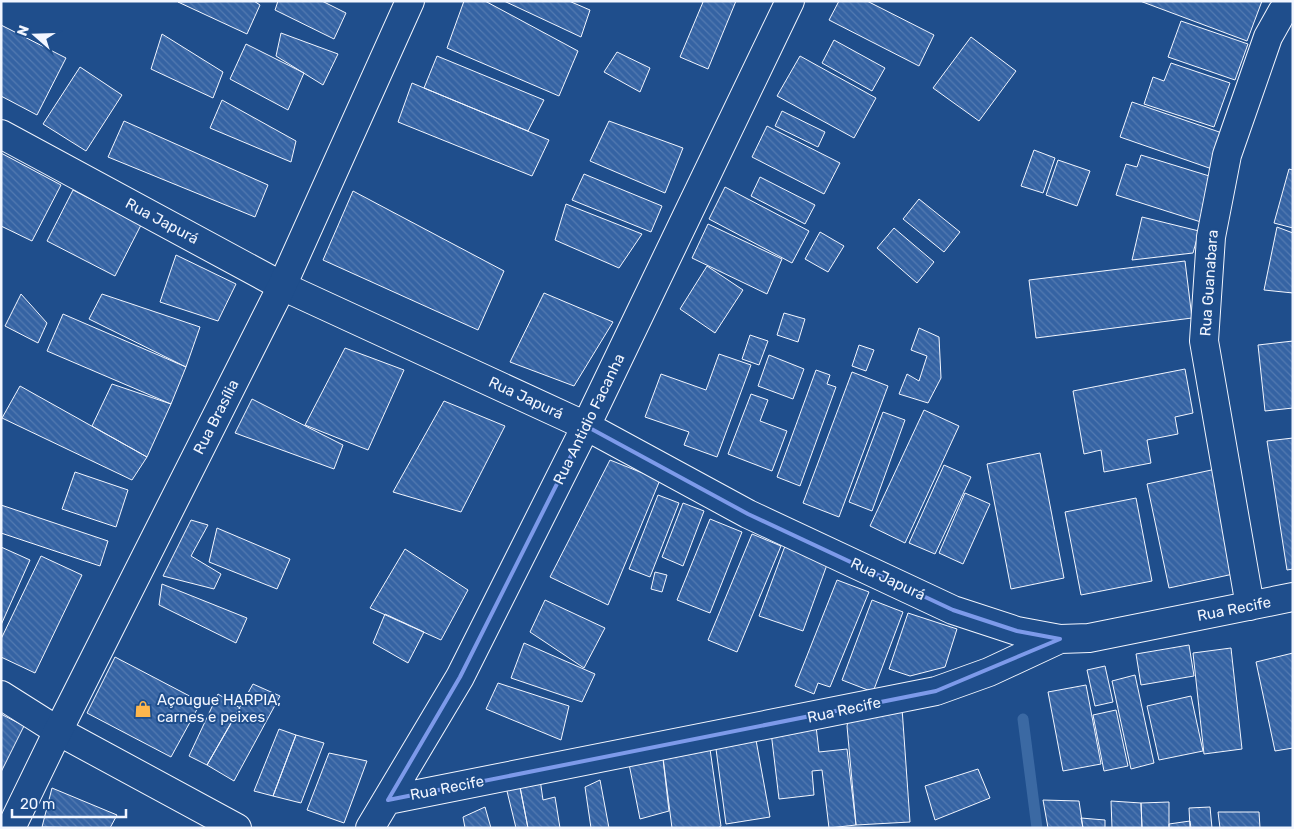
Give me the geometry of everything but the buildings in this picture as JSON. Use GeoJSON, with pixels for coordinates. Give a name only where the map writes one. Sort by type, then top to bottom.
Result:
{"type":"FeatureCollection","features":[{"type":"Feature","properties":{"kind":"street","name":"Rua Brasília"},"geometry":{"type":"LineString","coordinates":[[11,828],[282,286],[410,1]]}},
{"type":"Feature","properties":{"kind":"street","name":"Rua Antidio Facanha"},"geometry":{"type":"LineString","coordinates":[[370,828],[460,677],[586,426],[790,1]]}},
{"type":"Feature","properties":{"kind":"street","name":"Rua Guanabara"},"geometry":{"type":"LineString","coordinates":[[1250,606],[1204,341],[1211,236],[1227,155],[1236,128],[1268,37],[1282,12],[1292,1]]}},
{"type":"Feature","properties":{"kind":"street","name":"Rua Japurá"},"geometry":{"type":"LineString","coordinates":[[1,134],[282,286],[586,426],[748,514],[953,610],[1017,631],[1060,639]]}},
{"type":"Feature","properties":{"kind":"street","name":"Rua Recife"},"geometry":{"type":"LineString","coordinates":[[388,800],[936,690],[989,672],[1060,639],[1089,638],[1293,597]]}},
{"type":"Feature","properties":{"kind":"street"},"geometry":{"type":"LineString","coordinates":[[1,695],[58,731],[237,828]]}},
{"type":"Feature","properties":{"kind":"highlighted area"},"geometry":{"type":"Polygon","coordinates":[[[586,426],[748,514],[953,610],[1017,631],[1060,639],[936,691],[388,800],[460,677],[586,426]]]}},
{"type":"Feature","properties":{"kind":"waterway"},"geometry":{"type":"LineString","coordinates":[[1023,719],[1037,828]]}},
{"type":"Feature","properties":{"kind":"place","name":"Açougue HARPIA, carnes e peixes"},"geometry":{"type":"Point","coordinates":[143,709]}}]}
